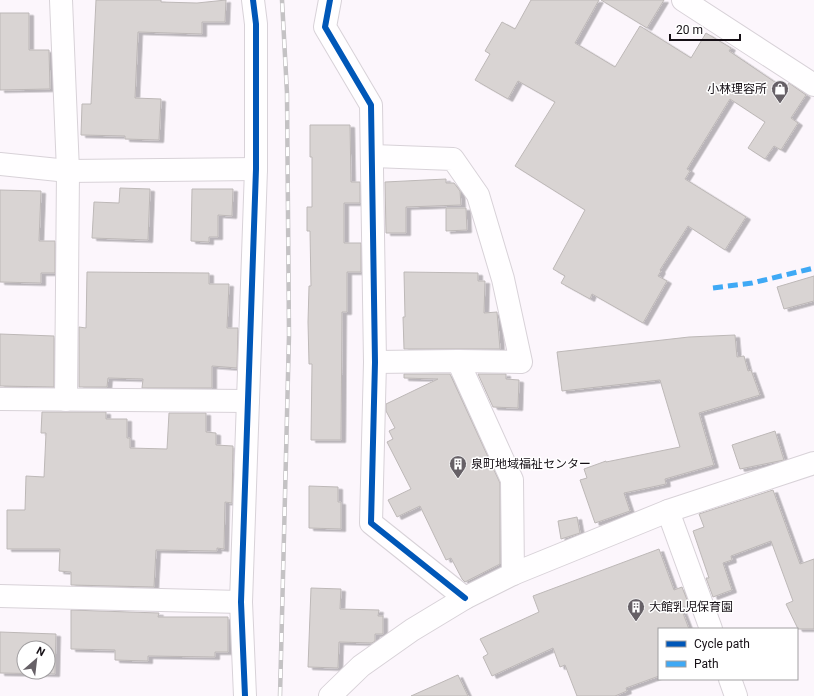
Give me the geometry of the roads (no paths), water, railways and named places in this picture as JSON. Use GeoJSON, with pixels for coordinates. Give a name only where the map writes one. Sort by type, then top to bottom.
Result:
{"type":"FeatureCollection","features":[{"type":"Feature","properties":{"kind":"street"},"geometry":{"type":"LineString","coordinates":[[61,0],[68,171],[66,400]]}},
{"type":"Feature","properties":{"kind":"street"},"geometry":{"type":"LineString","coordinates":[[245,696],[241,602],[256,169],[256,24],[253,0]]}},
{"type":"Feature","properties":{"kind":"street"},"geometry":{"type":"LineString","coordinates":[[330,0],[325,27],[371,105],[373,156],[375,362],[372,522],[466,598]]}},
{"type":"Feature","properties":{"kind":"street"},"geometry":{"type":"LineString","coordinates":[[683,0],[814,85]]}},
{"type":"Feature","properties":{"kind":"street"},"geometry":{"type":"LineString","coordinates":[[373,156],[453,159],[478,195],[503,279],[520,362],[375,362]]}},
{"type":"Feature","properties":{"kind":"street"},"geometry":{"type":"LineString","coordinates":[[0,164],[68,171],[256,169]]}},
{"type":"Feature","properties":{"kind":"street"},"geometry":{"type":"LineString","coordinates":[[458,361],[512,480],[513,574]]}},
{"type":"Feature","properties":{"kind":"street"},"geometry":{"type":"LineString","coordinates":[[0,399],[248,401]]}},
{"type":"Feature","properties":{"kind":"street"},"geometry":{"type":"LineString","coordinates":[[330,696],[361,666],[412,630],[466,598],[513,574],[668,511],[814,463]]}},
{"type":"Feature","properties":{"kind":"street"},"geometry":{"type":"LineString","coordinates":[[668,511],[711,628]]}},
{"type":"Feature","properties":{"kind":"street"},"geometry":{"type":"LineString","coordinates":[[0,596],[241,602]]}},
{"type":"Feature","properties":{"kind":"street"},"geometry":{"type":"LineString","coordinates":[[730,680],[736,696]]}},
{"type":"Feature","properties":{"kind":"railway"},"geometry":{"type":"LineString","coordinates":[[280,696],[289,335],[287,93],[282,0]]}},
{"type":"Feature","properties":{"kind":"place","name":"小林理容所"},"geometry":{"type":"Point","coordinates":[780,104]}},
{"type":"Feature","properties":{"kind":"place","name":"泉町地域福祉センター"},"geometry":{"type":"Point","coordinates":[458,479]}},
{"type":"Feature","properties":{"kind":"place","name":"大館乳児保育園"},"geometry":{"type":"Point","coordinates":[636,622]}}]}
